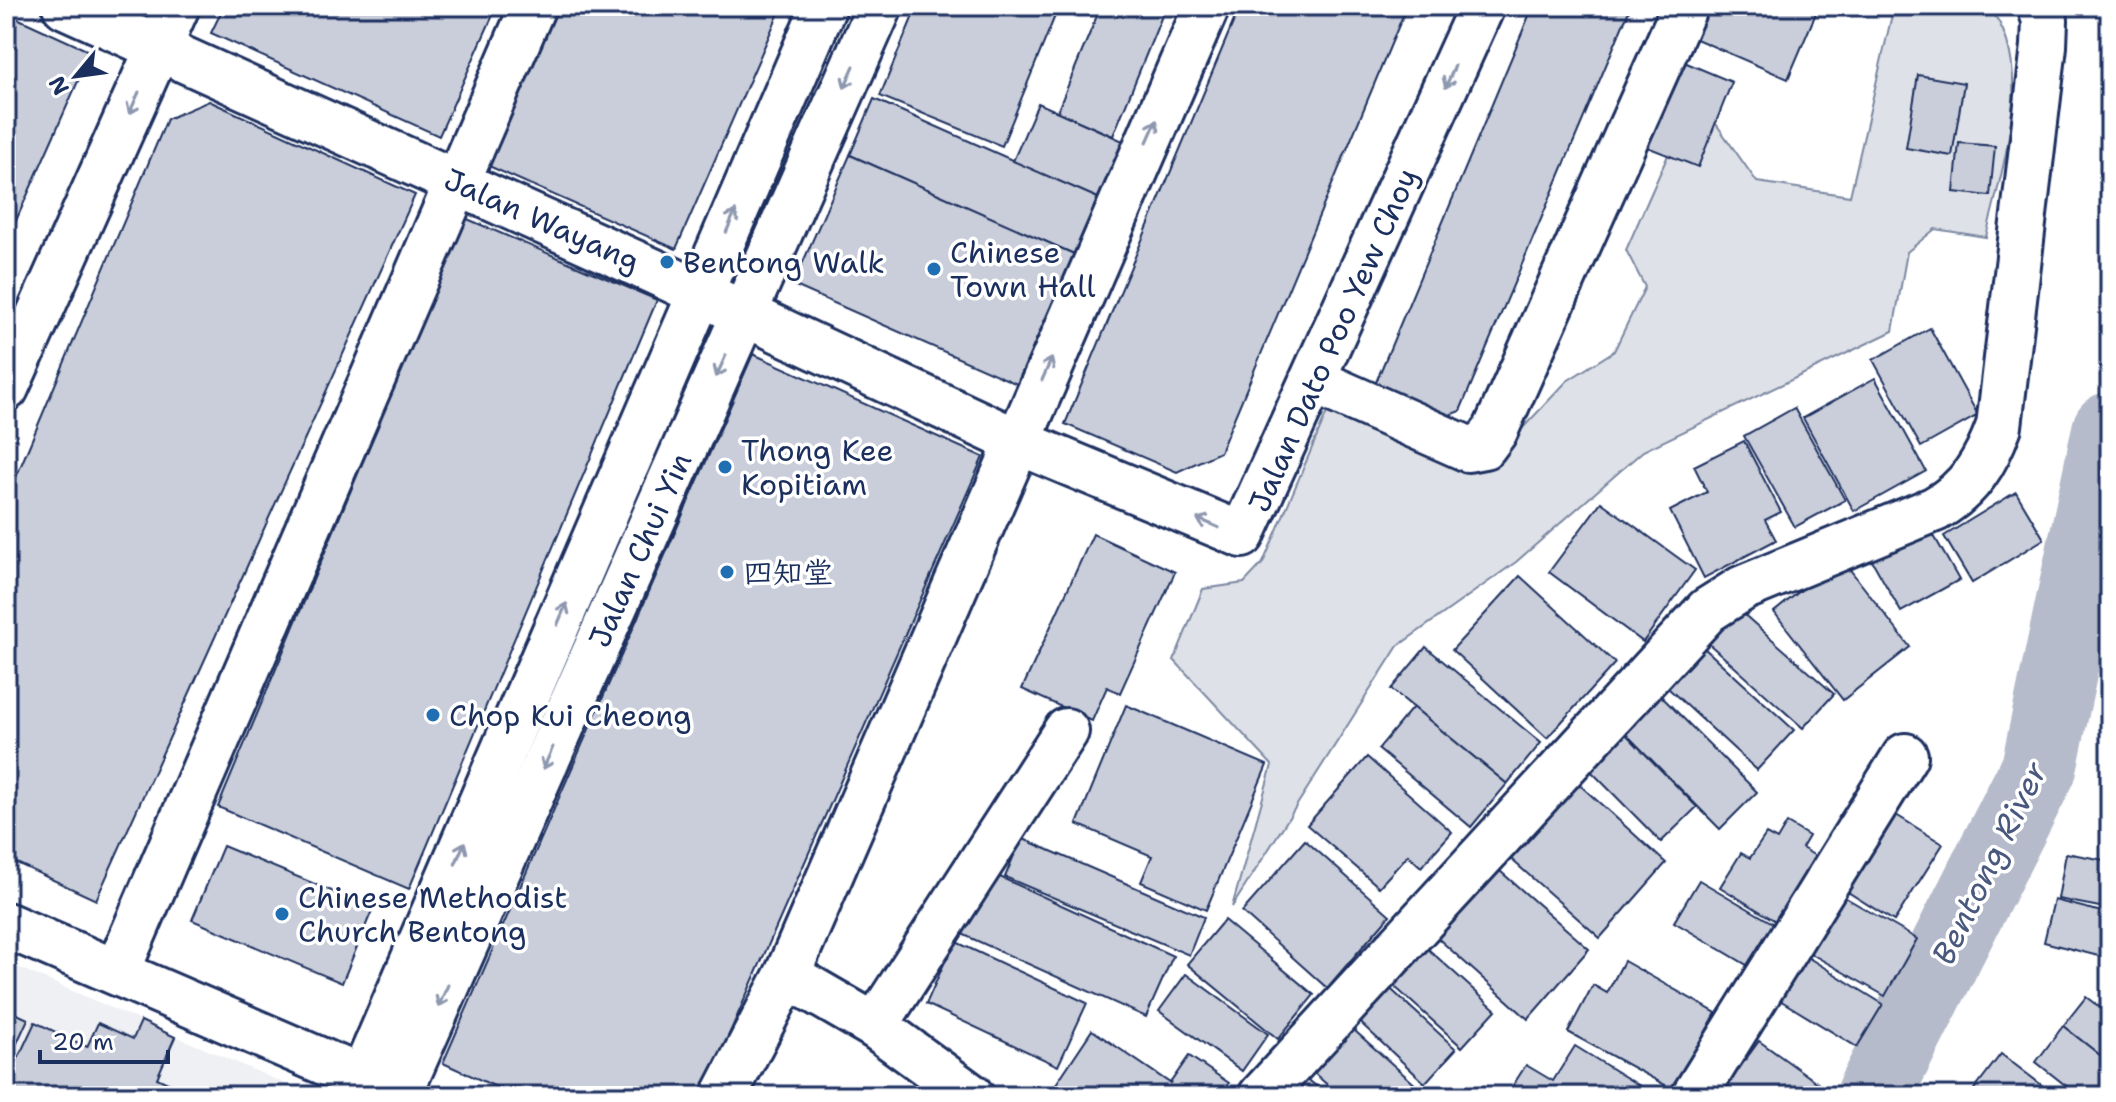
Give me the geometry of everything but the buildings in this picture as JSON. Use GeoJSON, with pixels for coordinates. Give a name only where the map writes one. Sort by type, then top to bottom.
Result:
{"type":"FeatureCollection","features":[{"type":"Feature","properties":{"kind":"street","name":"Jalan Wayang"},"geometry":{"type":"LineString","coordinates":[[65,6],[745,313],[1016,441]]}},
{"type":"Feature","properties":{"kind":"street"},"geometry":{"type":"LineString","coordinates":[[6,388],[177,6]]}},
{"type":"Feature","properties":{"kind":"street"},"geometry":{"type":"LineString","coordinates":[[117,972],[533,6]]}},
{"type":"Feature","properties":{"kind":"street","name":"Jalan Chui Yin"},"geometry":{"type":"LineString","coordinates":[[365,1087],[824,6]]}},
{"type":"Feature","properties":{"kind":"street","name":"Jalan Chui Yin"},"geometry":{"type":"LineString","coordinates":[[365,1087],[745,313],[880,6]]}},
{"type":"Feature","properties":{"kind":"street"},"geometry":{"type":"LineString","coordinates":[[724,1096],[787,975],[1207,6]]}},
{"type":"Feature","properties":{"kind":"street","name":"Jalan Dato Poo Yew Choy"},"geometry":{"type":"LineString","coordinates":[[1016,441],[1242,535],[1482,6]]}},
{"type":"Feature","properties":{"kind":"street"},"geometry":{"type":"LineString","coordinates":[[1314,381],[1468,449],[1484,446],[1495,431],[1685,6]]}},
{"type":"Feature","properties":{"kind":"street"},"geometry":{"type":"LineString","coordinates":[[1261,1096],[1708,610],[1743,588],[1935,509],[1956,497],[1973,478],[1988,456],[1999,426],[2044,46],[2045,20],[2040,6]]}},
{"type":"Feature","properties":{"kind":"street"},"geometry":{"type":"LineString","coordinates":[[875,1026],[1066,731]]}},
{"type":"Feature","properties":{"kind":"street"},"geometry":{"type":"LineString","coordinates":[[1694,1096],[1905,756]]}},
{"type":"Feature","properties":{"kind":"street"},"geometry":{"type":"LineString","coordinates":[[6,925],[117,972],[365,1087]]}},
{"type":"Feature","properties":{"kind":"street"},"geometry":{"type":"LineString","coordinates":[[787,975],[875,1026],[971,1096]]}},
{"type":"Feature","properties":{"kind":"shaded area"},"geometry":{"type":"Polygon","coordinates":[[[1894,6],[1988,6],[2003,30],[2011,58],[2011,119],[1986,237],[1935,229],[1907,252],[1893,331],[1643,451],[1516,562],[1398,646],[1232,907],[1272,765],[1174,660],[1203,589],[1244,583],[1263,563],[1328,410],[1485,468],[1567,381],[1614,351],[1645,287],[1626,250],[1695,94],[1757,182],[1850,196],[1894,6]]]}},
{"type":"Feature","properties":{"kind":"shaded area"},"geometry":{"type":"Polygon","coordinates":[[[6,962],[313,1096],[6,1096],[6,962]]]}},
{"type":"Feature","properties":{"kind":"waterway","name":"Bentong River"},"geometry":{"type":"LineString","coordinates":[[1873,1096],[2039,768],[2110,430]]}},
{"type":"Feature","properties":{"kind":"place","name":"Bentong Walk"},"geometry":{"type":"Point","coordinates":[667,262]}},
{"type":"Feature","properties":{"kind":"place","name":"Chinese Town Hall"},"geometry":{"type":"Point","coordinates":[934,269]}},
{"type":"Feature","properties":{"kind":"place","name":"Thong Kee Kopitiam"},"geometry":{"type":"Point","coordinates":[725,467]}},
{"type":"Feature","properties":{"kind":"place","name":"四知堂"},"geometry":{"type":"Point","coordinates":[727,572]}},
{"type":"Feature","properties":{"kind":"place","name":"Chop Kui Cheong"},"geometry":{"type":"Point","coordinates":[433,715]}},
{"type":"Feature","properties":{"kind":"place","name":"Chinese Methodist Church Bentong"},"geometry":{"type":"Point","coordinates":[282,914]}}]}
